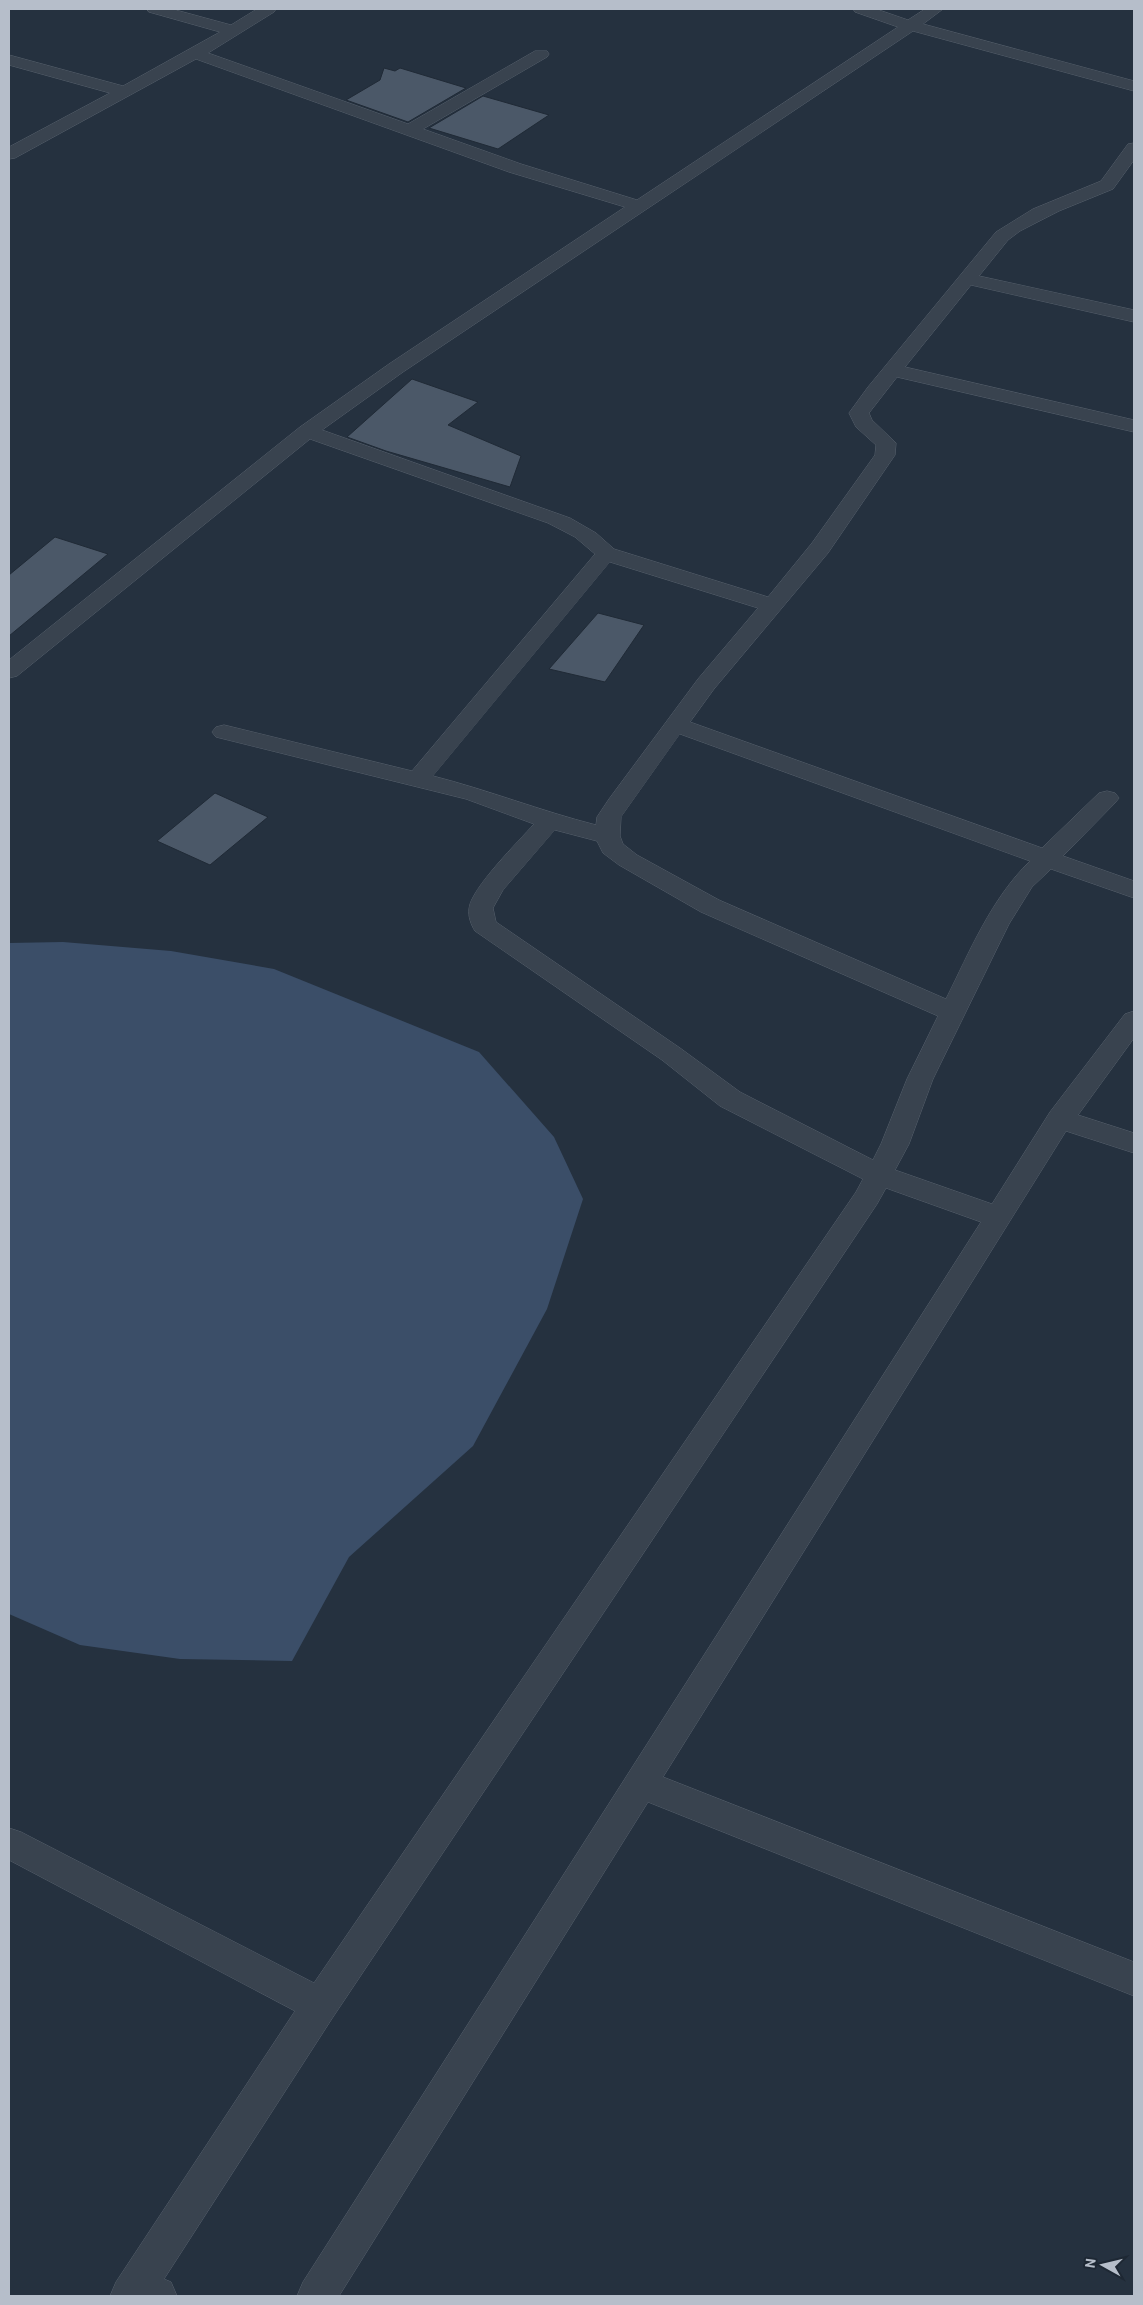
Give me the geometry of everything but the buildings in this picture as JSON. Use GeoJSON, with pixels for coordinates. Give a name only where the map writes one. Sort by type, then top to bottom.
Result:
{"type":"FeatureCollection","features":[{"type":"Feature","properties":{"kind":"street"},"geometry":{"type":"LineString","coordinates":[[155,9],[233,31]]}},
{"type":"Feature","properties":{"kind":"street"},"geometry":{"type":"LineString","coordinates":[[9,154],[194,53],[268,9]]}},
{"type":"Feature","properties":{"kind":"street"},"geometry":{"type":"LineString","coordinates":[[861,9],[909,25],[1134,86]]}},
{"type":"Feature","properties":{"kind":"street"},"geometry":{"type":"LineString","coordinates":[[9,671],[306,431],[396,368],[935,9]]}},
{"type":"Feature","properties":{"kind":"street"},"geometry":{"type":"LineString","coordinates":[[194,53],[515,168],[639,206]]}},
{"type":"Feature","properties":{"kind":"street"},"geometry":{"type":"LineString","coordinates":[[410,130],[541,54]]}},
{"type":"Feature","properties":{"kind":"street"},"geometry":{"type":"LineString","coordinates":[[9,60],[123,91]]}},
{"type":"Feature","properties":{"kind":"street"},"geometry":{"type":"LineString","coordinates":[[952,1012],[710,906],[628,860],[612,848],[608,836],[610,817],[617,804],[706,684],[820,548],[885,455],[886,443],[863,424],[858,413],[1002,236],[1016,225],[1125,176],[1125,158],[1134,148]]}},
{"type":"Feature","properties":{"kind":"street"},"geometry":{"type":"LineString","coordinates":[[967,279],[1134,316]]}},
{"type":"Feature","properties":{"kind":"street"},"geometry":{"type":"LineString","coordinates":[[892,370],[1134,426]]}},
{"type":"Feature","properties":{"kind":"street"},"geometry":{"type":"LineString","coordinates":[[306,431],[579,528],[596,542],[606,554],[772,605]]}},
{"type":"Feature","properties":{"kind":"street"},"geometry":{"type":"LineString","coordinates":[[417,780],[606,554]]}},
{"type":"Feature","properties":{"kind":"street"},"geometry":{"type":"LineString","coordinates":[[676,725],[1047,857],[1134,890]]}},
{"type":"Feature","properties":{"kind":"street"},"geometry":{"type":"LineString","coordinates":[[224,732],[474,794],[550,821],[608,836]]}},
{"type":"Feature","properties":{"kind":"street"},"geometry":{"type":"LineString","coordinates":[[140,2296],[320,2005],[867,1198],[895,1144],[920,1080],[952,1012],[996,924],[1022,882],[1107,798]]}},
{"type":"Feature","properties":{"kind":"street"},"geometry":{"type":"LineString","coordinates":[[550,821],[492,887],[481,908],[484,925],[506,942],[671,1054],[730,1098],[879,1175],[950,1199],[998,1218]]}},
{"type":"Feature","properties":{"kind":"street"},"geometry":{"type":"LineString","coordinates":[[317,2296],[1060,1119],[1134,1020]]}},
{"type":"Feature","properties":{"kind":"street"},"geometry":{"type":"LineString","coordinates":[[1060,1119],[1134,1143]]}},
{"type":"Feature","properties":{"kind":"street"},"geometry":{"type":"LineString","coordinates":[[639,1784],[1134,1978]]}},
{"type":"Feature","properties":{"kind":"street"},"geometry":{"type":"LineString","coordinates":[[9,1843],[320,2005]]}},
{"type":"Feature","properties":{"kind":"water"},"geometry":{"type":"Polygon","coordinates":[[[63,942],[171,951],[274,969],[479,1052],[554,1137],[583,1199],[547,1309],[473,1446],[349,1557],[292,1661],[180,1659],[80,1645],[9,1614],[9,943],[63,942]]]}}]}
